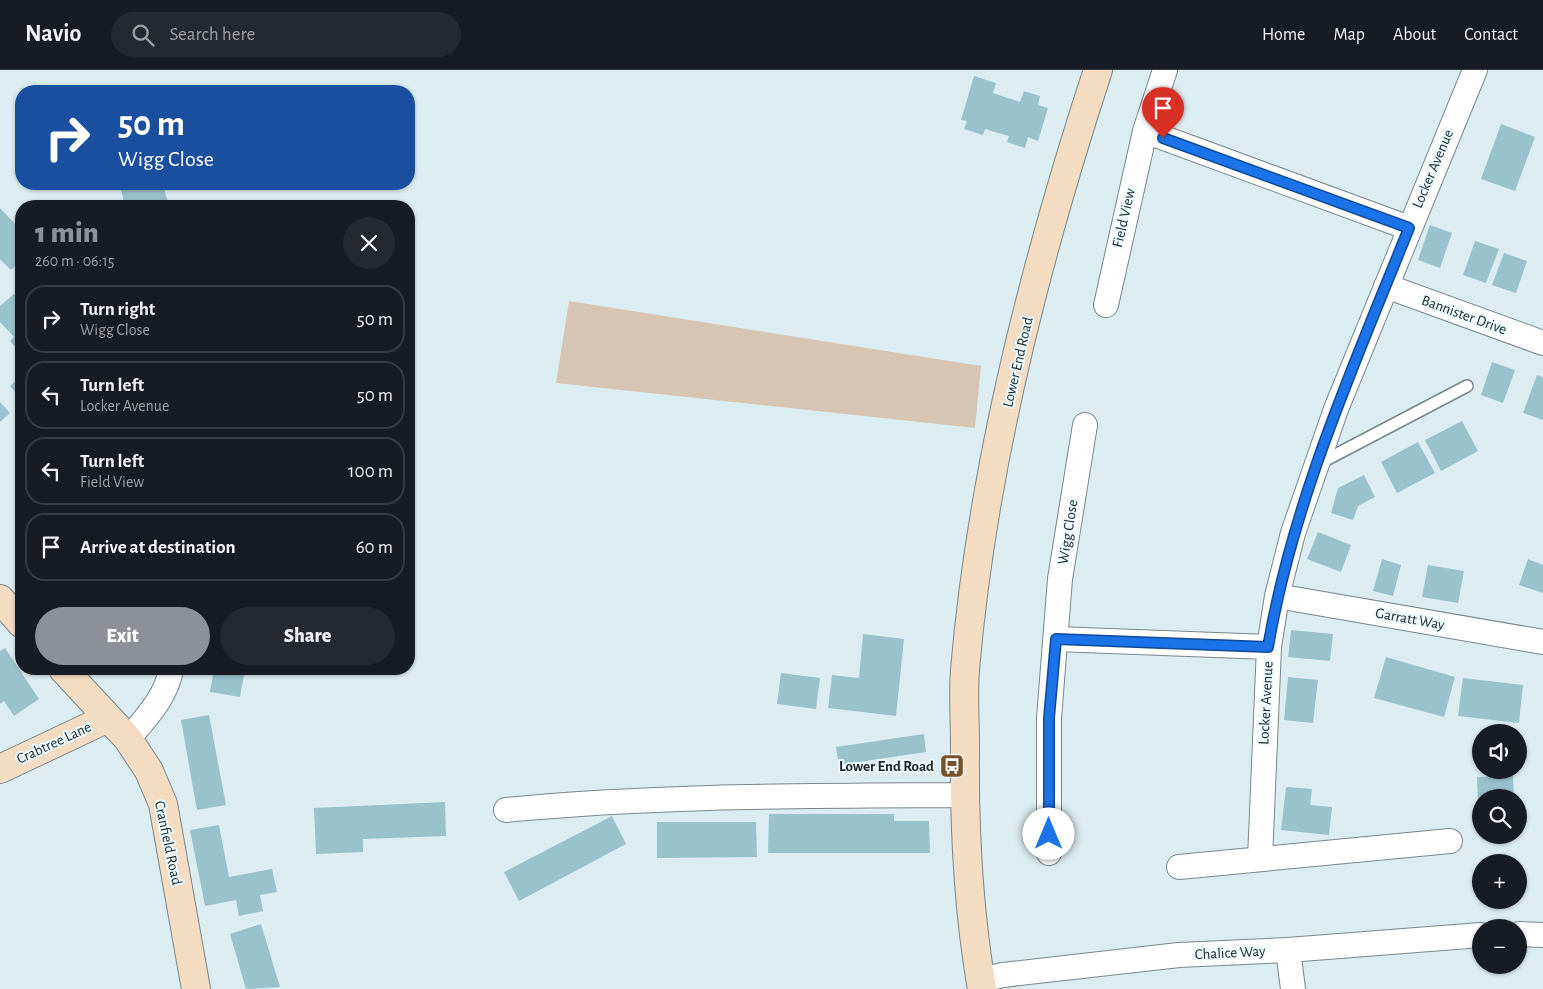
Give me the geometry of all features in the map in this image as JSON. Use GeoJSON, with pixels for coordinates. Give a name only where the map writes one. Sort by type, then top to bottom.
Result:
{"type":"FeatureCollection","features":[{"type":"Feature","properties":{"kind":"street","name":"Lower End Road"},"geometry":{"type":"LineString","coordinates":[[981,984],[970,895],[964,796],[965,672],[982,526],[1022,340],[1068,160],[1098,70]]}},
{"type":"Feature","properties":{"kind":"street","name":"Field View"},"geometry":{"type":"LineString","coordinates":[[1106,305],[1145,131],[1165,70]]}},
{"type":"Feature","properties":{"kind":"street","name":"Locker Avenue"},"geometry":{"type":"LineString","coordinates":[[1260,859],[1268,647],[1277,596],[1293,533],[1336,409],[1474,70]]}},
{"type":"Feature","properties":{"kind":"street"},"geometry":{"type":"LineString","coordinates":[[1145,131],[1409,228]]}},
{"type":"Feature","properties":{"kind":"street","name":"Bannister Drive"},"geometry":{"type":"LineString","coordinates":[[1386,286],[1543,343]]}},
{"type":"Feature","properties":{"kind":"street","name":"Wigg Close"},"geometry":{"type":"LineString","coordinates":[[1049,853],[1049,718],[1060,579],[1086,425]]}},
{"type":"Feature","properties":{"kind":"street","name":"Garratt Way"},"geometry":{"type":"LineString","coordinates":[[1277,596],[1543,642]]}},
{"type":"Feature","properties":{"kind":"street"},"geometry":{"type":"LineString","coordinates":[[0,599],[15,616]]}},
{"type":"Feature","properties":{"kind":"street"},"geometry":{"type":"LineString","coordinates":[[1056,639],[1268,647]]}},
{"type":"Feature","properties":{"kind":"street","name":"Cranfield Road"},"geometry":{"type":"LineString","coordinates":[[69,675],[128,738],[149,771],[162,804],[196,989]]}},
{"type":"Feature","properties":{"kind":"street"},"geometry":{"type":"LineString","coordinates":[[128,738],[156,706],[170,675]]}},
{"type":"Feature","properties":{"kind":"street","name":"Crabtree Lane"},"geometry":{"type":"LineString","coordinates":[[0,769],[108,718]]}},
{"type":"Feature","properties":{"kind":"street"},"geometry":{"type":"LineString","coordinates":[[506,810],[579,802],[791,796],[964,796]]}},
{"type":"Feature","properties":{"kind":"street"},"geometry":{"type":"LineString","coordinates":[[1180,867],[1450,841]]}},
{"type":"Feature","properties":{"kind":"street"},"geometry":{"type":"LineString","coordinates":[[1527,934],[1543,935]]}},
{"type":"Feature","properties":{"kind":"street","name":"Chalice Way"},"geometry":{"type":"LineString","coordinates":[[981,984],[1003,975],[1179,955],[1288,950],[1472,936]]}},
{"type":"Feature","properties":{"kind":"street"},"geometry":{"type":"LineString","coordinates":[[1288,950],[1293,989]]}},
{"type":"Feature","properties":{"kind":"lane"},"geometry":{"type":"LineString","coordinates":[[1317,464],[1467,386]]}},
{"type":"Feature","properties":{"kind":"shaded area"},"geometry":{"type":"Polygon","coordinates":[[[569,301],[981,366],[975,428],[556,383],[569,301]]]}},
{"type":"Feature","properties":{"kind":"building"},"geometry":{"type":"Polygon","coordinates":[[[974,76],[996,83],[993,93],[1020,102],[1024,91],[1040,96],[1038,105],[1048,108],[1038,141],[1028,137],[1025,148],[1007,142],[1009,136],[985,129],[983,135],[964,129],[967,121],[961,120],[974,76]]]}},
{"type":"Feature","properties":{"kind":"building"},"geometry":{"type":"Polygon","coordinates":[[[1501,124],[1535,137],[1515,191],[1481,179],[1501,124]]]}},
{"type":"Feature","properties":{"kind":"building"},"geometry":{"type":"Polygon","coordinates":[[[121,190],[165,190],[167,200],[124,200],[121,190]]]}},
{"type":"Feature","properties":{"kind":"building"},"geometry":{"type":"Polygon","coordinates":[[[0,208],[15,224],[15,266],[11,270],[0,259],[0,208]]]}},
{"type":"Feature","properties":{"kind":"building"},"geometry":{"type":"Polygon","coordinates":[[[1430,225],[1452,233],[1440,268],[1418,260],[1430,225]]]}},
{"type":"Feature","properties":{"kind":"building"},"geometry":{"type":"Polygon","coordinates":[[[1475,241],[1499,249],[1486,283],[1463,275],[1475,241]]]}},
{"type":"Feature","properties":{"kind":"building"},"geometry":{"type":"Polygon","coordinates":[[[1504,253],[1527,261],[1516,293],[1492,285],[1504,253]]]}},
{"type":"Feature","properties":{"kind":"building"},"geometry":{"type":"Polygon","coordinates":[[[14,294],[15,295],[15,346],[10,341],[14,337],[0,322],[0,306],[14,294]]]}},
{"type":"Feature","properties":{"kind":"building"},"geometry":{"type":"Polygon","coordinates":[[[1492,362],[1515,370],[1503,403],[1481,395],[1492,362]]]}},
{"type":"Feature","properties":{"kind":"building"},"geometry":{"type":"Polygon","coordinates":[[[1537,375],[1543,377],[1543,420],[1523,413],[1537,375]]]}},
{"type":"Feature","properties":{"kind":"building"},"geometry":{"type":"Polygon","coordinates":[[[15,381],[15,392],[10,386],[15,381]]]}},
{"type":"Feature","properties":{"kind":"building"},"geometry":{"type":"Polygon","coordinates":[[[0,402],[10,413],[0,422],[0,402]]]}},
{"type":"Feature","properties":{"kind":"building"},"geometry":{"type":"Polygon","coordinates":[[[1462,421],[1478,451],[1441,471],[1425,440],[1462,421]]]}},
{"type":"Feature","properties":{"kind":"building"},"geometry":{"type":"Polygon","coordinates":[[[1418,442],[1435,473],[1397,493],[1381,462],[1418,442]]]}},
{"type":"Feature","properties":{"kind":"building"},"geometry":{"type":"Polygon","coordinates":[[[1364,475],[1375,497],[1358,506],[1353,520],[1331,513],[1338,488],[1364,475]]]}},
{"type":"Feature","properties":{"kind":"building"},"geometry":{"type":"Polygon","coordinates":[[[1318,532],[1351,545],[1341,572],[1307,559],[1318,532]]]}},
{"type":"Feature","properties":{"kind":"building"},"geometry":{"type":"Polygon","coordinates":[[[1382,559],[1401,565],[1393,596],[1373,591],[1382,559]]]}},
{"type":"Feature","properties":{"kind":"building"},"geometry":{"type":"Polygon","coordinates":[[[1528,559],[1543,565],[1543,593],[1519,585],[1528,559]]]}},
{"type":"Feature","properties":{"kind":"building"},"geometry":{"type":"Polygon","coordinates":[[[1428,565],[1464,571],[1458,603],[1422,597],[1428,565]]]}},
{"type":"Feature","properties":{"kind":"building"},"geometry":{"type":"Polygon","coordinates":[[[1291,630],[1333,634],[1330,661],[1288,657],[1291,630]]]}},
{"type":"Feature","properties":{"kind":"building"},"geometry":{"type":"Polygon","coordinates":[[[863,634],[904,639],[896,716],[828,708],[832,675],[859,678],[863,634]]]}},
{"type":"Feature","properties":{"kind":"building"},"geometry":{"type":"Polygon","coordinates":[[[5,648],[15,663],[15,675],[23,675],[39,699],[14,716],[4,701],[0,704],[0,651],[5,648]]]}},
{"type":"Feature","properties":{"kind":"building"},"geometry":{"type":"Polygon","coordinates":[[[1386,657],[1455,677],[1444,717],[1374,698],[1386,657]]]}},
{"type":"Feature","properties":{"kind":"building"},"geometry":{"type":"Polygon","coordinates":[[[781,673],[820,678],[816,709],[777,704],[781,673]]]}},
{"type":"Feature","properties":{"kind":"building"},"geometry":{"type":"Polygon","coordinates":[[[213,675],[244,675],[240,697],[210,692],[213,675]]]}},
{"type":"Feature","properties":{"kind":"building"},"geometry":{"type":"Polygon","coordinates":[[[1288,677],[1318,680],[1313,723],[1284,720],[1288,677]]]}},
{"type":"Feature","properties":{"kind":"building"},"geometry":{"type":"Polygon","coordinates":[[[1463,678],[1523,685],[1519,723],[1458,716],[1463,678]]]}},
{"type":"Feature","properties":{"kind":"building"},"geometry":{"type":"Polygon","coordinates":[[[209,715],[226,805],[197,810],[181,720],[209,715]]]}},
{"type":"Feature","properties":{"kind":"building"},"geometry":{"type":"Polygon","coordinates":[[[924,734],[926,752],[839,765],[836,747],[924,734]]]}},
{"type":"Feature","properties":{"kind":"building"},"geometry":{"type":"Polygon","coordinates":[[[1477,779],[1513,779],[1514,789],[1477,789],[1477,779]]]}},
{"type":"Feature","properties":{"kind":"building"},"geometry":{"type":"Polygon","coordinates":[[[1286,787],[1312,789],[1310,805],[1332,807],[1329,835],[1281,830],[1286,787]]]}},
{"type":"Feature","properties":{"kind":"building"},"geometry":{"type":"Polygon","coordinates":[[[445,802],[446,836],[363,839],[363,852],[316,854],[314,808],[445,802]]]}},
{"type":"Feature","properties":{"kind":"building"},"geometry":{"type":"Polygon","coordinates":[[[769,814],[894,814],[894,821],[929,821],[930,853],[768,853],[769,814]]]}},
{"type":"Feature","properties":{"kind":"building"},"geometry":{"type":"Polygon","coordinates":[[[612,816],[626,844],[519,901],[504,872],[612,816]]]}},
{"type":"Feature","properties":{"kind":"building"},"geometry":{"type":"Polygon","coordinates":[[[657,822],[756,822],[757,857],[657,858],[657,822]]]}},
{"type":"Feature","properties":{"kind":"building"},"geometry":{"type":"Polygon","coordinates":[[[219,825],[229,877],[272,869],[277,892],[260,895],[263,911],[239,916],[236,900],[205,906],[190,830],[219,825]]]}},
{"type":"Feature","properties":{"kind":"building"},"geometry":{"type":"Polygon","coordinates":[[[261,924],[280,987],[246,989],[230,934],[261,924]]]}},
{"type":"Feature","properties":{"kind":"place","name":"Lower End Road"},"geometry":{"type":"Point","coordinates":[952,766]}},
{"type":"Feature","properties":{"kind":"route"},"geometry":{"type":"LineString","coordinates":[[1049,834],[1049,718],[1056,639],[1268,647],[1277,596],[1293,533],[1336,409],[1409,228],[1163,138]]}}]}
